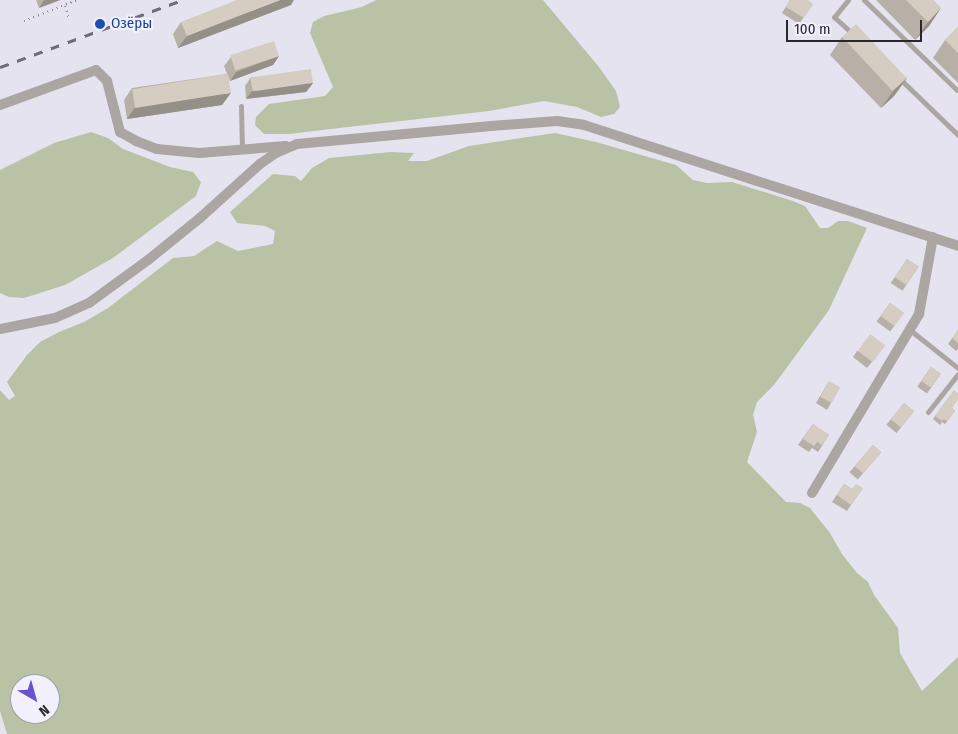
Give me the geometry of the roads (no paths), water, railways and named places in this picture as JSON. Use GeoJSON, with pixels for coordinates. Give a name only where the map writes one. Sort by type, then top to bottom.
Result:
{"type":"FeatureCollection","features":[{"type":"Feature","properties":{"kind":"street"},"geometry":{"type":"LineString","coordinates":[[0,105],[96,70],[107,82],[115,96],[120,132],[157,149],[198,153],[491,126],[572,122],[958,246]]}},
{"type":"Feature","properties":{"kind":"street"},"geometry":{"type":"LineString","coordinates":[[0,329],[55,318],[89,303],[193,224],[260,164],[276,153],[297,144]]}},
{"type":"Feature","properties":{"kind":"street"},"geometry":{"type":"LineString","coordinates":[[812,493],[919,314],[933,237]]}},
{"type":"Feature","properties":{"kind":"lane"},"geometry":{"type":"LineString","coordinates":[[848,0],[834,17],[855,37]]}},
{"type":"Feature","properties":{"kind":"lane"},"geometry":{"type":"LineString","coordinates":[[864,0],[957,90]]}},
{"type":"Feature","properties":{"kind":"lane"},"geometry":{"type":"LineString","coordinates":[[896,76],[958,135]]}},
{"type":"Feature","properties":{"kind":"lane"},"geometry":{"type":"LineString","coordinates":[[241,106],[242,150]]}},
{"type":"Feature","properties":{"kind":"lane"},"geometry":{"type":"LineString","coordinates":[[910,330],[958,368]]}},
{"type":"Feature","properties":{"kind":"lane"},"geometry":{"type":"LineString","coordinates":[[928,412],[958,374]]}},
{"type":"Feature","properties":{"kind":"railway"},"geometry":{"type":"LineString","coordinates":[[0,67],[182,0]]}},
{"type":"Feature","properties":{"kind":"place","name":"Озёры"},"geometry":{"type":"Point","coordinates":[100,24]}}]}
